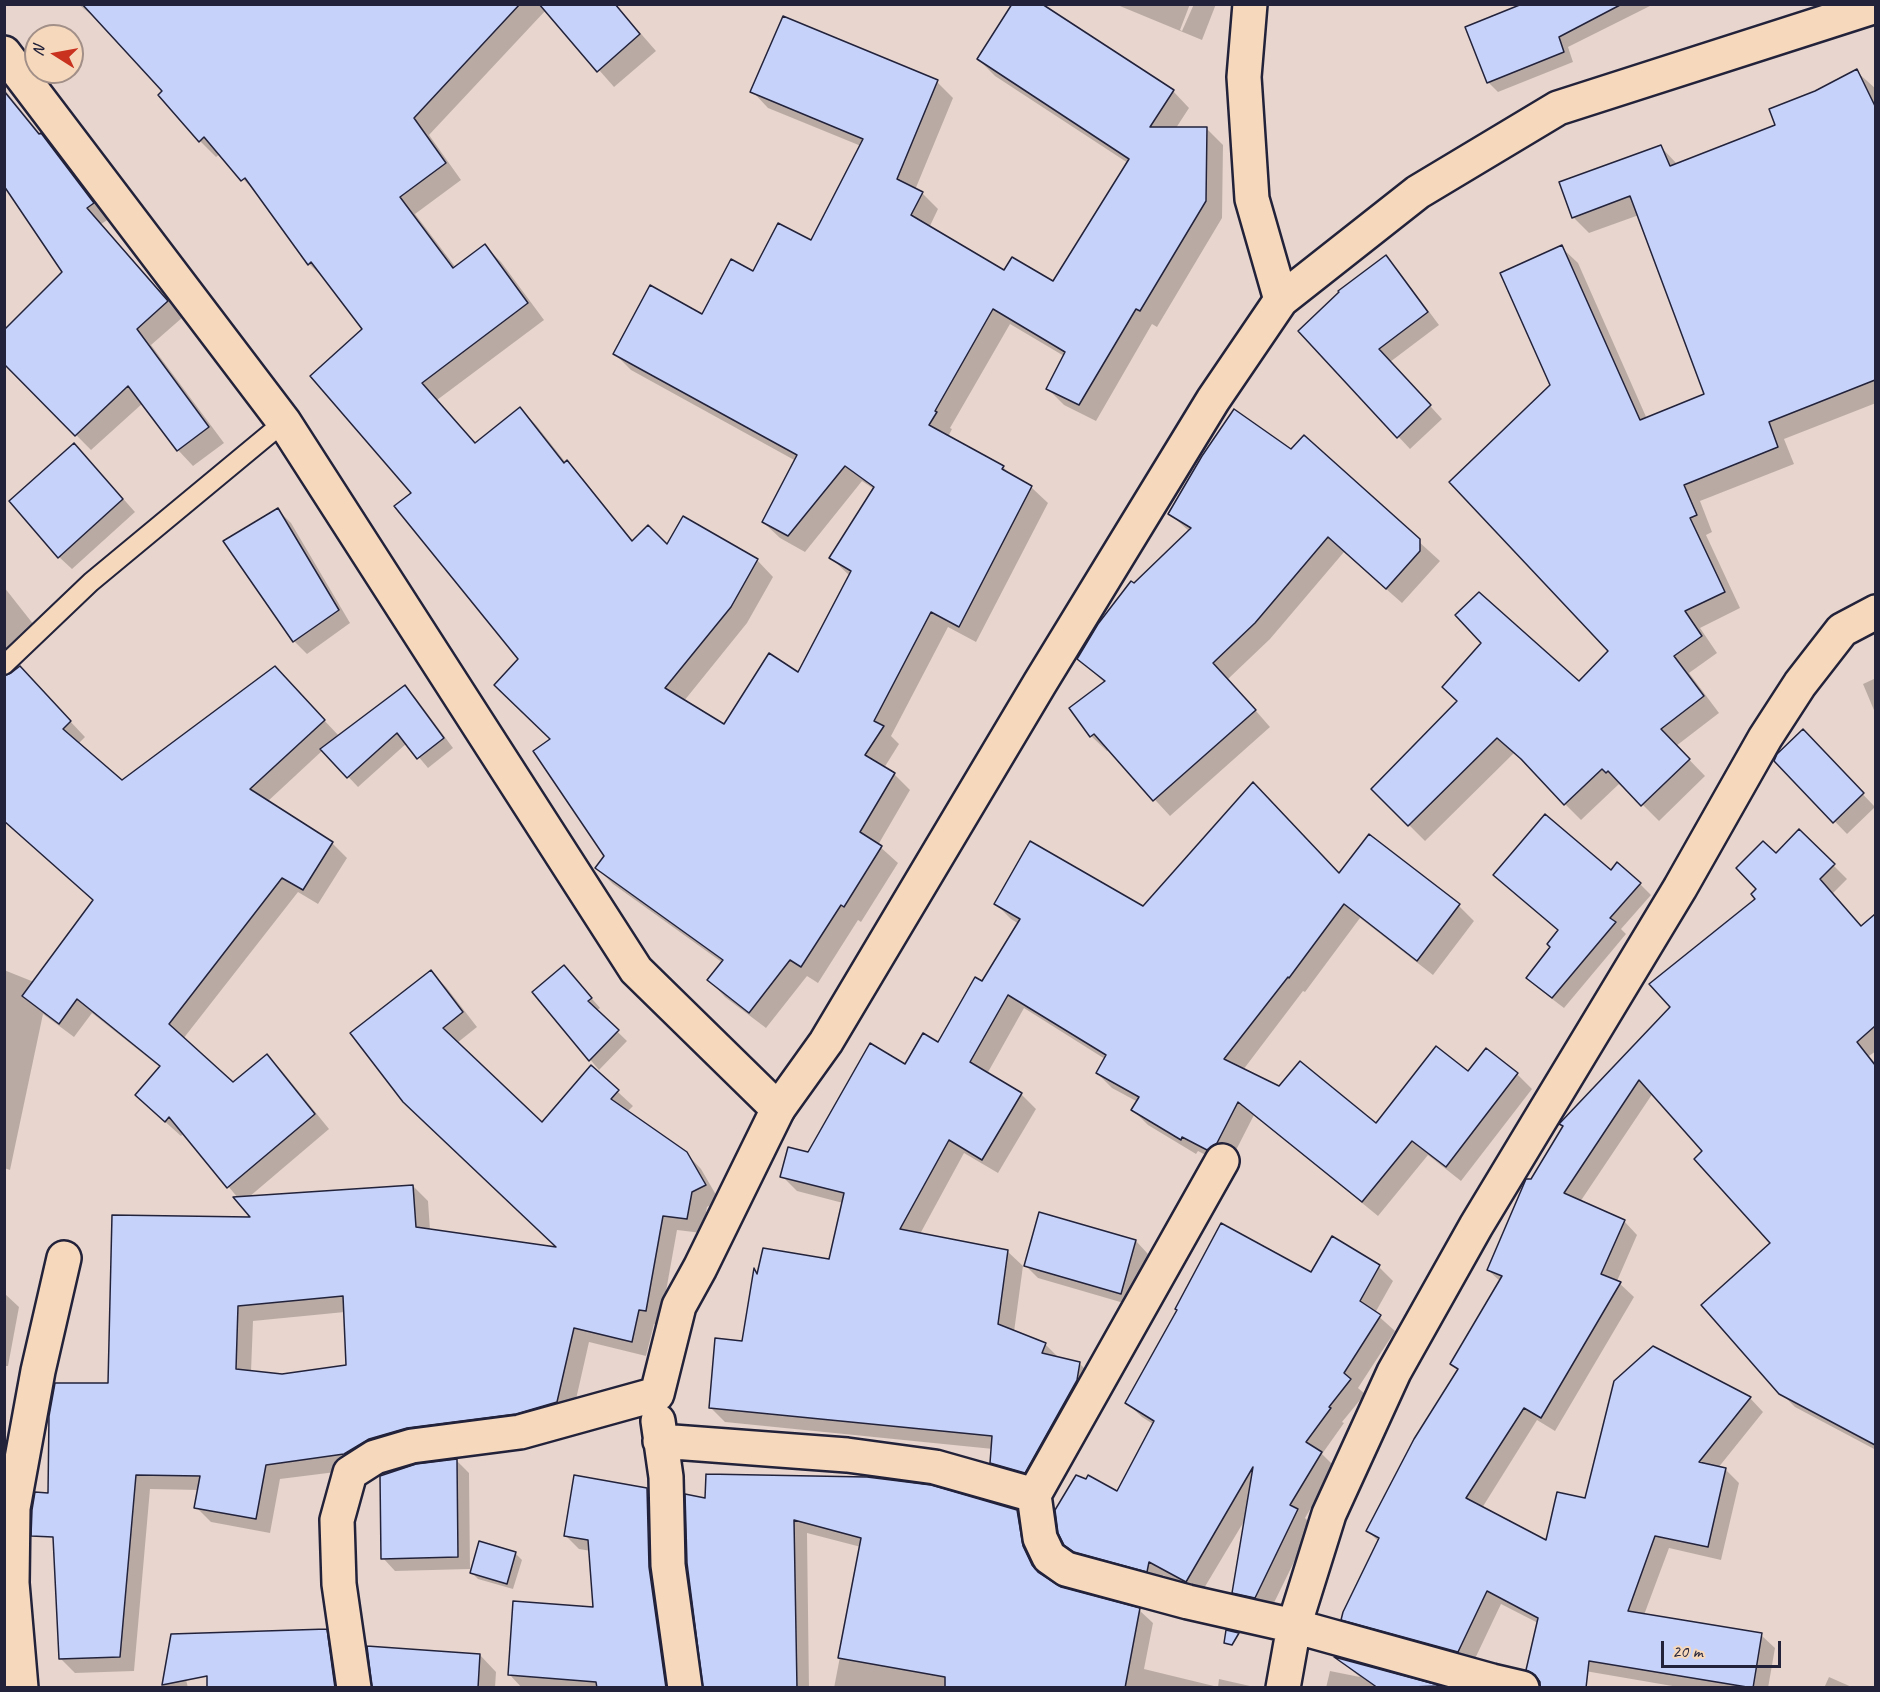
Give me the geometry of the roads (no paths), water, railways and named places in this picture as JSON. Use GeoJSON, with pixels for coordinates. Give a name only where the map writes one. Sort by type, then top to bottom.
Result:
{"type":"FeatureCollection","features":[{"type":"Feature","properties":{"kind":"street"},"geometry":{"type":"LineString","coordinates":[[1250,4],[1244,77],[1252,199],[1281,300]]}},
{"type":"Feature","properties":{"kind":"street"},"geometry":{"type":"LineString","coordinates":[[685,1688],[668,1565],[666,1477],[656,1408],[657,1394],[679,1306],[778,1109],[826,1042],[1040,683],[1213,400],[1281,300],[1418,192],[1558,108],[1875,6]]}},
{"type":"Feature","properties":{"kind":"street"},"geometry":{"type":"LineString","coordinates":[[4,53],[284,422],[636,970],[778,1109]]}},
{"type":"Feature","properties":{"kind":"street"},"geometry":{"type":"LineString","coordinates":[[1283,1688],[1294,1626],[1329,1514],[1394,1372],[1476,1226],[1800,684],[1842,630],[1875,612]]}},
{"type":"Feature","properties":{"kind":"street"},"geometry":{"type":"LineString","coordinates":[[1222,1161],[1035,1495],[1040,1538],[1049,1557],[1066,1569],[1188,1602],[1294,1626],[1492,1682],[1522,1688]]}},
{"type":"Feature","properties":{"kind":"street"},"geometry":{"type":"LineString","coordinates":[[21,1688],[12,1583],[13,1508],[38,1371],[64,1258]]}},
{"type":"Feature","properties":{"kind":"street"},"geometry":{"type":"LineString","coordinates":[[354,1688],[339,1584],[337,1520],[350,1473],[375,1457],[411,1446],[519,1432],[657,1394]]}},
{"type":"Feature","properties":{"kind":"street"},"geometry":{"type":"LineString","coordinates":[[660,1441],[847,1455],[935,1467],[1035,1495]]}},
{"type":"Feature","properties":{"kind":"lane"},"geometry":{"type":"LineString","coordinates":[[4,665],[92,582],[284,422]]}}]}
